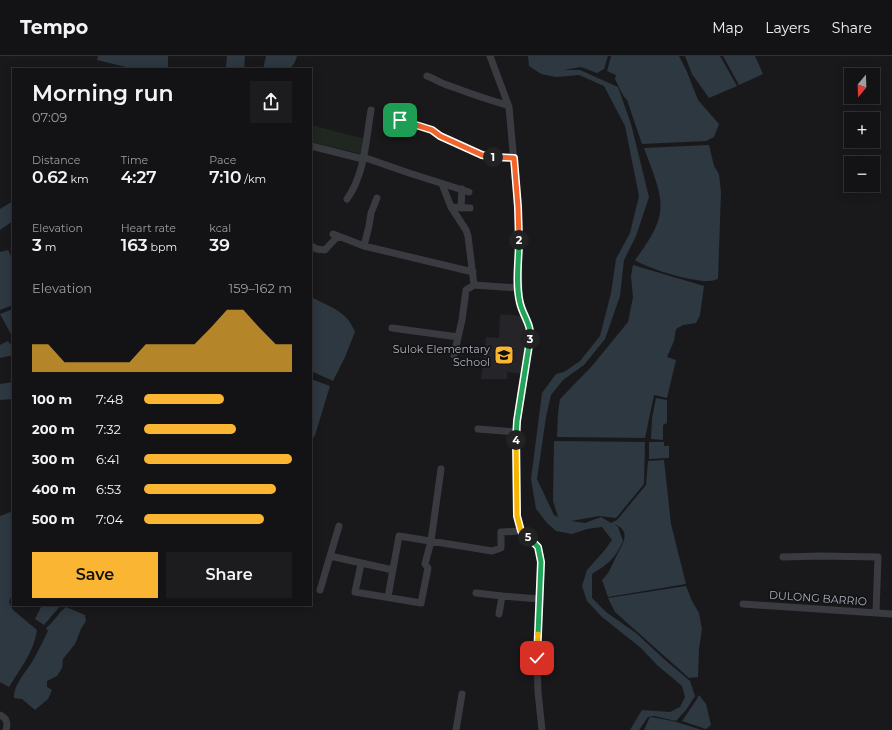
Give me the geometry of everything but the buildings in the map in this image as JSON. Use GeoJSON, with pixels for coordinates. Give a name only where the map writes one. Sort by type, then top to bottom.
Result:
{"type":"FeatureCollection","features":[{"type":"Feature","properties":{"kind":"street"},"geometry":{"type":"LineString","coordinates":[[490,56],[507,105],[509,106],[518,207],[518,288],[520,304],[529,324],[531,333],[516,432],[517,516],[521,531],[535,543],[540,554],[538,692],[542,730]]}},
{"type":"Feature","properties":{"kind":"street"},"geometry":{"type":"LineString","coordinates":[[427,76],[482,98],[507,105]]}},
{"type":"Feature","properties":{"kind":"street"},"geometry":{"type":"LineString","coordinates":[[347,199],[358,177],[363,158],[371,110]]}},
{"type":"Feature","properties":{"kind":"street"},"geometry":{"type":"LineString","coordinates":[[400,120],[432,130],[440,136],[482,155],[490,157],[514,158]]}},
{"type":"Feature","properties":{"kind":"street"},"geometry":{"type":"LineString","coordinates":[[312,146],[363,158],[465,191],[461,208]]}},
{"type":"Feature","properties":{"kind":"street"},"geometry":{"type":"LineString","coordinates":[[442,184],[451,207],[466,230],[474,285]]}},
{"type":"Feature","properties":{"kind":"street"},"geometry":{"type":"LineString","coordinates":[[364,246],[371,213],[377,198]]}},
{"type":"Feature","properties":{"kind":"street"},"geometry":{"type":"LineString","coordinates":[[451,207],[470,208]]}},
{"type":"Feature","properties":{"kind":"street"},"geometry":{"type":"LineString","coordinates":[[312,247],[316,249],[325,250],[335,235],[364,246],[473,272]]}},
{"type":"Feature","properties":{"kind":"street"},"geometry":{"type":"LineString","coordinates":[[454,355],[462,320],[466,290],[474,285],[518,288]]}},
{"type":"Feature","properties":{"kind":"street"},"geometry":{"type":"LineString","coordinates":[[392,328],[458,337]]}},
{"type":"Feature","properties":{"kind":"street"},"geometry":{"type":"LineString","coordinates":[[478,429],[516,432]]}},
{"type":"Feature","properties":{"kind":"street"},"geometry":{"type":"LineString","coordinates":[[361,564],[355,592],[421,603],[428,568],[425,564],[431,541],[441,469]]}},
{"type":"Feature","properties":{"kind":"street"},"geometry":{"type":"LineString","coordinates":[[320,590],[339,526]]}},
{"type":"Feature","properties":{"kind":"street"},"geometry":{"type":"LineString","coordinates":[[388,597],[399,536],[492,551],[501,548],[501,532],[521,531]]}},
{"type":"Feature","properties":{"kind":"street"},"geometry":{"type":"LineString","coordinates":[[330,556],[393,570]]}},
{"type":"Feature","properties":{"kind":"street"},"geometry":{"type":"LineString","coordinates":[[783,556],[878,557],[876,613]]}},
{"type":"Feature","properties":{"kind":"street"},"geometry":{"type":"LineString","coordinates":[[476,593],[540,599]]}},
{"type":"Feature","properties":{"kind":"street"},"geometry":{"type":"LineString","coordinates":[[499,614],[502,596]]}},
{"type":"Feature","properties":{"kind":"street","name":"DULONG BARRIO"},"geometry":{"type":"LineString","coordinates":[[743,604],[892,614]]}},
{"type":"Feature","properties":{"kind":"street"},"geometry":{"type":"LineString","coordinates":[[456,730],[462,694]]}},
{"type":"Feature","properties":{"kind":"street"},"geometry":{"type":"LineString","coordinates":[[0,715],[6,719],[6,730]]}},
{"type":"Feature","properties":{"kind":"shaded area"},"geometry":{"type":"Polygon","coordinates":[[[98,56],[168,56],[168,68],[130,68],[97,60],[98,56]]]}},
{"type":"Feature","properties":{"kind":"shaded area"},"geometry":{"type":"Polygon","coordinates":[[[227,56],[245,56],[244,68],[226,68],[227,56]]]}},
{"type":"Feature","properties":{"kind":"shaded area"},"geometry":{"type":"Polygon","coordinates":[[[266,56],[297,56],[291,68],[263,68],[266,56]]]}},
{"type":"Feature","properties":{"kind":"shaded area"},"geometry":{"type":"Polygon","coordinates":[[[528,56],[608,56],[604,69],[597,73],[581,67],[564,70],[580,70],[618,87],[631,124],[649,197],[636,236],[624,260],[620,296],[605,339],[584,365],[563,380],[551,395],[546,417],[537,479],[554,515],[558,517],[553,501],[554,441],[645,442],[644,484],[616,518],[599,516],[571,521],[585,523],[601,517],[611,523],[617,520],[646,485],[648,461],[664,460],[671,524],[686,584],[608,597],[602,580],[611,568],[622,546],[624,538],[623,530],[614,524],[618,527],[623,541],[617,553],[603,567],[592,574],[592,598],[606,612],[636,633],[690,681],[695,696],[686,710],[676,721],[654,716],[648,717],[639,730],[630,730],[642,710],[670,712],[680,707],[685,697],[682,686],[657,665],[641,648],[602,617],[587,601],[582,586],[587,570],[612,540],[602,527],[587,529],[572,534],[556,531],[547,523],[536,509],[531,479],[542,393],[556,374],[564,372],[580,361],[600,336],[611,293],[616,259],[630,233],[639,196],[625,126],[604,86],[579,75],[556,77],[541,74],[529,66],[528,56]]]}},
{"type":"Feature","properties":{"kind":"shaded area"},"geometry":{"type":"Polygon","coordinates":[[[611,56],[679,56],[698,100],[719,124],[714,137],[706,141],[642,144],[627,100],[615,79],[616,75],[607,71],[611,56]]]}},
{"type":"Feature","properties":{"kind":"shaded area"},"geometry":{"type":"Polygon","coordinates":[[[685,56],[720,56],[737,86],[709,98],[692,74],[685,56]]]}},
{"type":"Feature","properties":{"kind":"shaded area"},"geometry":{"type":"Polygon","coordinates":[[[723,56],[755,56],[763,74],[739,85],[723,56]]]}},
{"type":"Feature","properties":{"kind":"shaded area"},"geometry":{"type":"Polygon","coordinates":[[[312,125],[365,139],[362,154],[312,142],[312,125]]]}},
{"type":"Feature","properties":{"kind":"shaded area"},"geometry":{"type":"Polygon","coordinates":[[[709,145],[714,166],[719,174],[721,192],[718,279],[702,281],[682,277],[650,267],[635,260],[647,244],[654,230],[659,218],[660,206],[656,182],[644,148],[709,145]]]}},
{"type":"Feature","properties":{"kind":"shaded area"},"geometry":{"type":"Polygon","coordinates":[[[12,202],[12,222],[0,230],[0,209],[12,202]]]}},
{"type":"Feature","properties":{"kind":"shaded area"},"geometry":{"type":"Polygon","coordinates":[[[8,250],[12,258],[12,305],[0,310],[0,252],[8,250]]]}},
{"type":"Feature","properties":{"kind":"shaded area"},"geometry":{"type":"Polygon","coordinates":[[[633,265],[704,286],[700,315],[696,323],[683,325],[676,329],[674,341],[667,357],[676,360],[667,398],[654,395],[645,438],[557,437],[560,399],[592,366],[628,322],[633,297],[631,276],[633,265]]]}},
{"type":"Feature","properties":{"kind":"shaded area"},"geometry":{"type":"Polygon","coordinates":[[[312,298],[343,314],[352,325],[355,332],[333,381],[312,371],[312,298]]]}},
{"type":"Feature","properties":{"kind":"shaded area"},"geometry":{"type":"Polygon","coordinates":[[[12,309],[12,336],[0,314],[12,309]]]}},
{"type":"Feature","properties":{"kind":"shaded area","name":"Sulok Elementary School"},"geometry":{"type":"Polygon","coordinates":[[[500,314],[522,316],[528,329],[523,374],[507,372],[507,379],[481,379],[486,337],[499,338],[500,314]]]}},
{"type":"Feature","properties":{"kind":"shaded area"},"geometry":{"type":"Polygon","coordinates":[[[8,341],[12,347],[12,355],[0,358],[0,345],[8,341]]]}},
{"type":"Feature","properties":{"kind":"shaded area"},"geometry":{"type":"Polygon","coordinates":[[[312,379],[330,386],[312,440],[312,379]]]}},
{"type":"Feature","properties":{"kind":"shaded area"},"geometry":{"type":"Polygon","coordinates":[[[12,382],[12,399],[0,400],[0,384],[12,382]]]}},
{"type":"Feature","properties":{"kind":"shaded area"},"geometry":{"type":"Polygon","coordinates":[[[656,398],[667,400],[667,423],[663,425],[663,440],[651,439],[652,418],[656,398]]]}},
{"type":"Feature","properties":{"kind":"shaded area"},"geometry":{"type":"Polygon","coordinates":[[[649,442],[664,442],[664,446],[669,446],[669,458],[649,459],[649,442]]]}},
{"type":"Feature","properties":{"kind":"shaded area"},"geometry":{"type":"Polygon","coordinates":[[[12,511],[12,594],[9,602],[13,610],[37,630],[30,653],[9,687],[0,682],[0,516],[12,511]]]}},
{"type":"Feature","properties":{"kind":"shaded area"},"geometry":{"type":"Polygon","coordinates":[[[686,586],[699,613],[702,629],[699,649],[698,677],[689,678],[615,612],[608,598],[686,586]]]}},
{"type":"Feature","properties":{"kind":"shaded area"},"geometry":{"type":"Polygon","coordinates":[[[42,606],[60,606],[44,625],[35,619],[42,606]]]}},
{"type":"Feature","properties":{"kind":"shaded area"},"geometry":{"type":"Polygon","coordinates":[[[66,607],[85,615],[86,621],[75,644],[63,659],[62,668],[57,676],[47,681],[47,687],[52,690],[48,699],[35,710],[22,699],[14,698],[14,693],[20,679],[32,662],[48,631],[46,628],[66,607]]]}},
{"type":"Feature","properties":{"kind":"shaded area"},"geometry":{"type":"Polygon","coordinates":[[[699,695],[706,704],[711,725],[706,729],[682,721],[699,695]]]}},
{"type":"Feature","properties":{"kind":"shaded area"},"geometry":{"type":"Polygon","coordinates":[[[650,717],[673,721],[702,730],[644,730],[650,717]]]}},
{"type":"Feature","properties":{"kind":"place","name":"Sulok Elementary School"},"geometry":{"type":"Point","coordinates":[504,355]}},
{"type":"Feature","properties":{"kind":"route"},"geometry":{"type":"LineString","coordinates":[[400,120],[432,130],[440,136],[482,155],[490,157],[514,158],[519,230],[518,288],[522,311],[529,324],[531,333],[516,432],[517,516],[521,531],[535,543],[540,554],[541,562],[537,658]]}}]}
